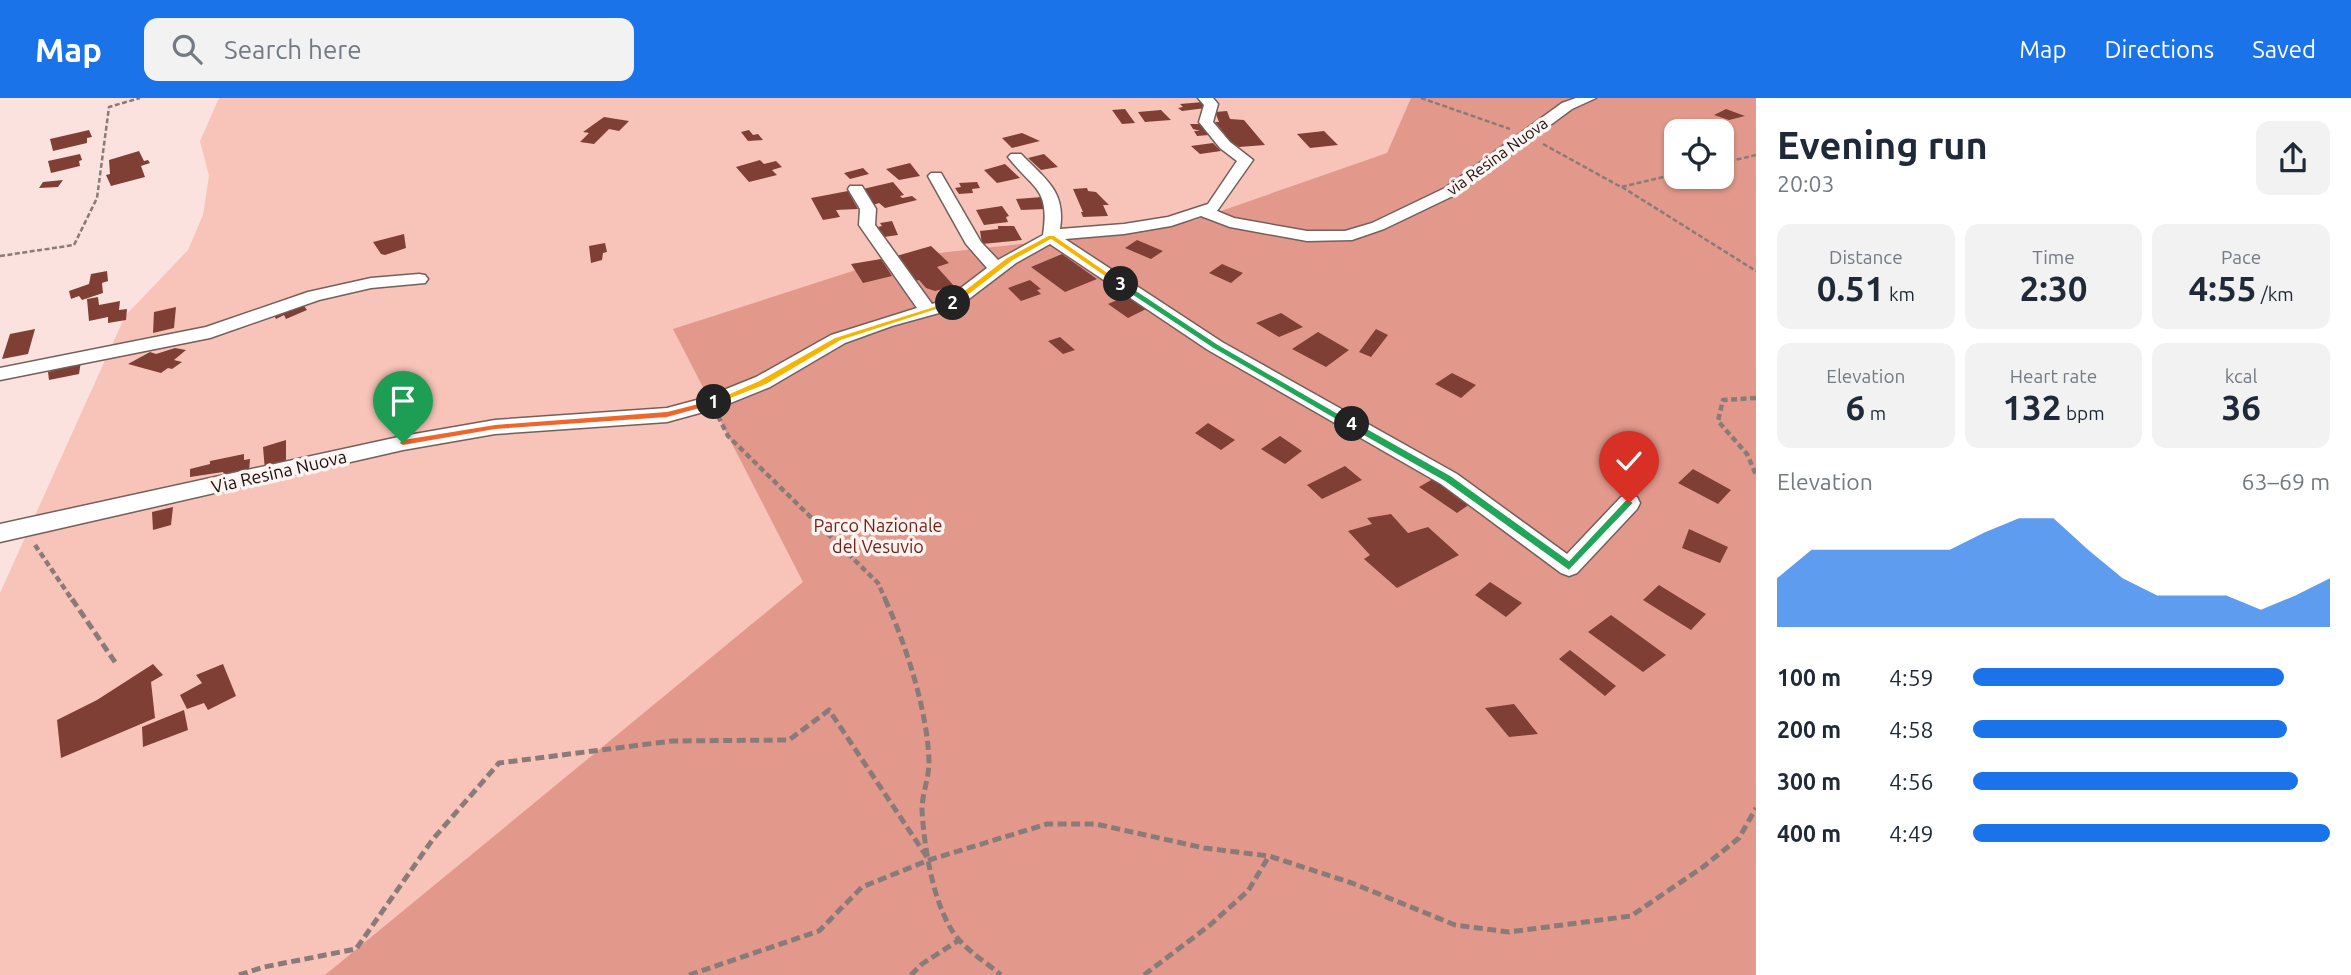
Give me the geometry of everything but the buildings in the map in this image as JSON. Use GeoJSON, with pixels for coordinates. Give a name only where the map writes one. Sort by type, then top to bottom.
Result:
{"type":"FeatureCollection","features":[{"type":"Feature","properties":{"kind":"street","name":"Via Resina Nuova"},"geometry":{"type":"LineString","coordinates":[[0,533],[24,530],[403,443],[495,427],[667,415],[711,403],[763,382],[838,339],[951,304],[1010,259],[1051,237],[1070,232],[1124,229],[1171,221],[1214,207],[1245,160],[1224,145],[1206,122],[1211,104],[1205,98]]}},
{"type":"Feature","properties":{"kind":"street","name":"via Resina Nuova"},"geometry":{"type":"LineString","coordinates":[[1202,211],[1230,222],[1307,236],[1346,236],[1378,226],[1451,191],[1567,106],[1589,98]]}},
{"type":"Feature","properties":{"kind":"street"},"geometry":{"type":"LineString","coordinates":[[1016,156],[1047,190],[1055,209],[1051,237],[1215,346],[1449,479],[1569,567],[1629,503]]}},
{"type":"Feature","properties":{"kind":"street"},"geometry":{"type":"LineString","coordinates":[[936,176],[974,244],[998,270]]}},
{"type":"Feature","properties":{"kind":"lane"},"geometry":{"type":"LineString","coordinates":[[856,189],[868,209],[867,225],[928,311]]}},
{"type":"Feature","properties":{"kind":"lane"},"geometry":{"type":"LineString","coordinates":[[0,374],[210,332],[337,291],[371,283],[419,279]]}},
{"type":"Feature","properties":{"kind":"path"},"geometry":{"type":"LineString","coordinates":[[0,256],[74,245],[97,198],[109,107],[140,98]]}},
{"type":"Feature","properties":{"kind":"path"},"geometry":{"type":"LineString","coordinates":[[1422,98],[1528,135],[1621,187],[1756,271]]}},
{"type":"Feature","properties":{"kind":"path"},"geometry":{"type":"LineString","coordinates":[[1734,160],[1756,155]]}},
{"type":"Feature","properties":{"kind":"path"},"geometry":{"type":"LineString","coordinates":[[1621,187],[1664,177]]}},
{"type":"Feature","properties":{"kind":"path"},"geometry":{"type":"LineString","coordinates":[[1756,398],[1723,400],[1718,421],[1747,454],[1756,475]]}},
{"type":"Feature","properties":{"kind":"path"},"geometry":{"type":"LineString","coordinates":[[711,403],[728,436],[878,583],[901,635],[919,698],[929,763],[922,808],[929,860],[941,910],[959,940],[1001,975]]}},
{"type":"Feature","properties":{"kind":"path"},"geometry":{"type":"LineString","coordinates":[[24,530],[117,665]]}},
{"type":"Feature","properties":{"kind":"path"},"geometry":{"type":"LineString","coordinates":[[239,975],[264,967],[356,949],[433,839],[499,763],[672,741],[789,740],[829,710],[929,860]]}},
{"type":"Feature","properties":{"kind":"path"},"geometry":{"type":"LineString","coordinates":[[689,975],[819,931],[862,887],[929,860],[1047,824],[1096,824],[1204,848],[1269,856],[1352,883],[1455,925],[1509,932],[1631,916],[1703,867],[1739,838],[1756,808]]}},
{"type":"Feature","properties":{"kind":"path"},"geometry":{"type":"LineString","coordinates":[[1144,975],[1210,925],[1248,891],[1269,856]]}},
{"type":"Feature","properties":{"kind":"path"},"geometry":{"type":"LineString","coordinates":[[911,975],[922,964],[959,940]]}},
{"type":"Feature","properties":{"kind":"green space","name":"Parco Nazionale del Vesuvio"},"geometry":{"type":"Polygon","coordinates":[[[219,98],[1756,98],[1756,975],[0,975],[0,593],[125,316],[188,250],[203,215],[209,176],[200,141],[219,98]]]}},
{"type":"Feature","properties":{"kind":"green space"},"geometry":{"type":"Polygon","coordinates":[[[1411,98],[1756,98],[1756,975],[325,975],[803,582],[673,329],[893,258],[1157,229],[1195,220],[1387,153],[1411,98]]]}},
{"type":"Feature","properties":{"kind":"route"},"geometry":{"type":"LineString","coordinates":[[403,443],[495,427],[667,415],[711,403],[763,382],[838,339],[885,322],[951,304],[1010,259],[1051,237],[1215,346],[1449,479],[1569,567],[1629,503]]}}]}
